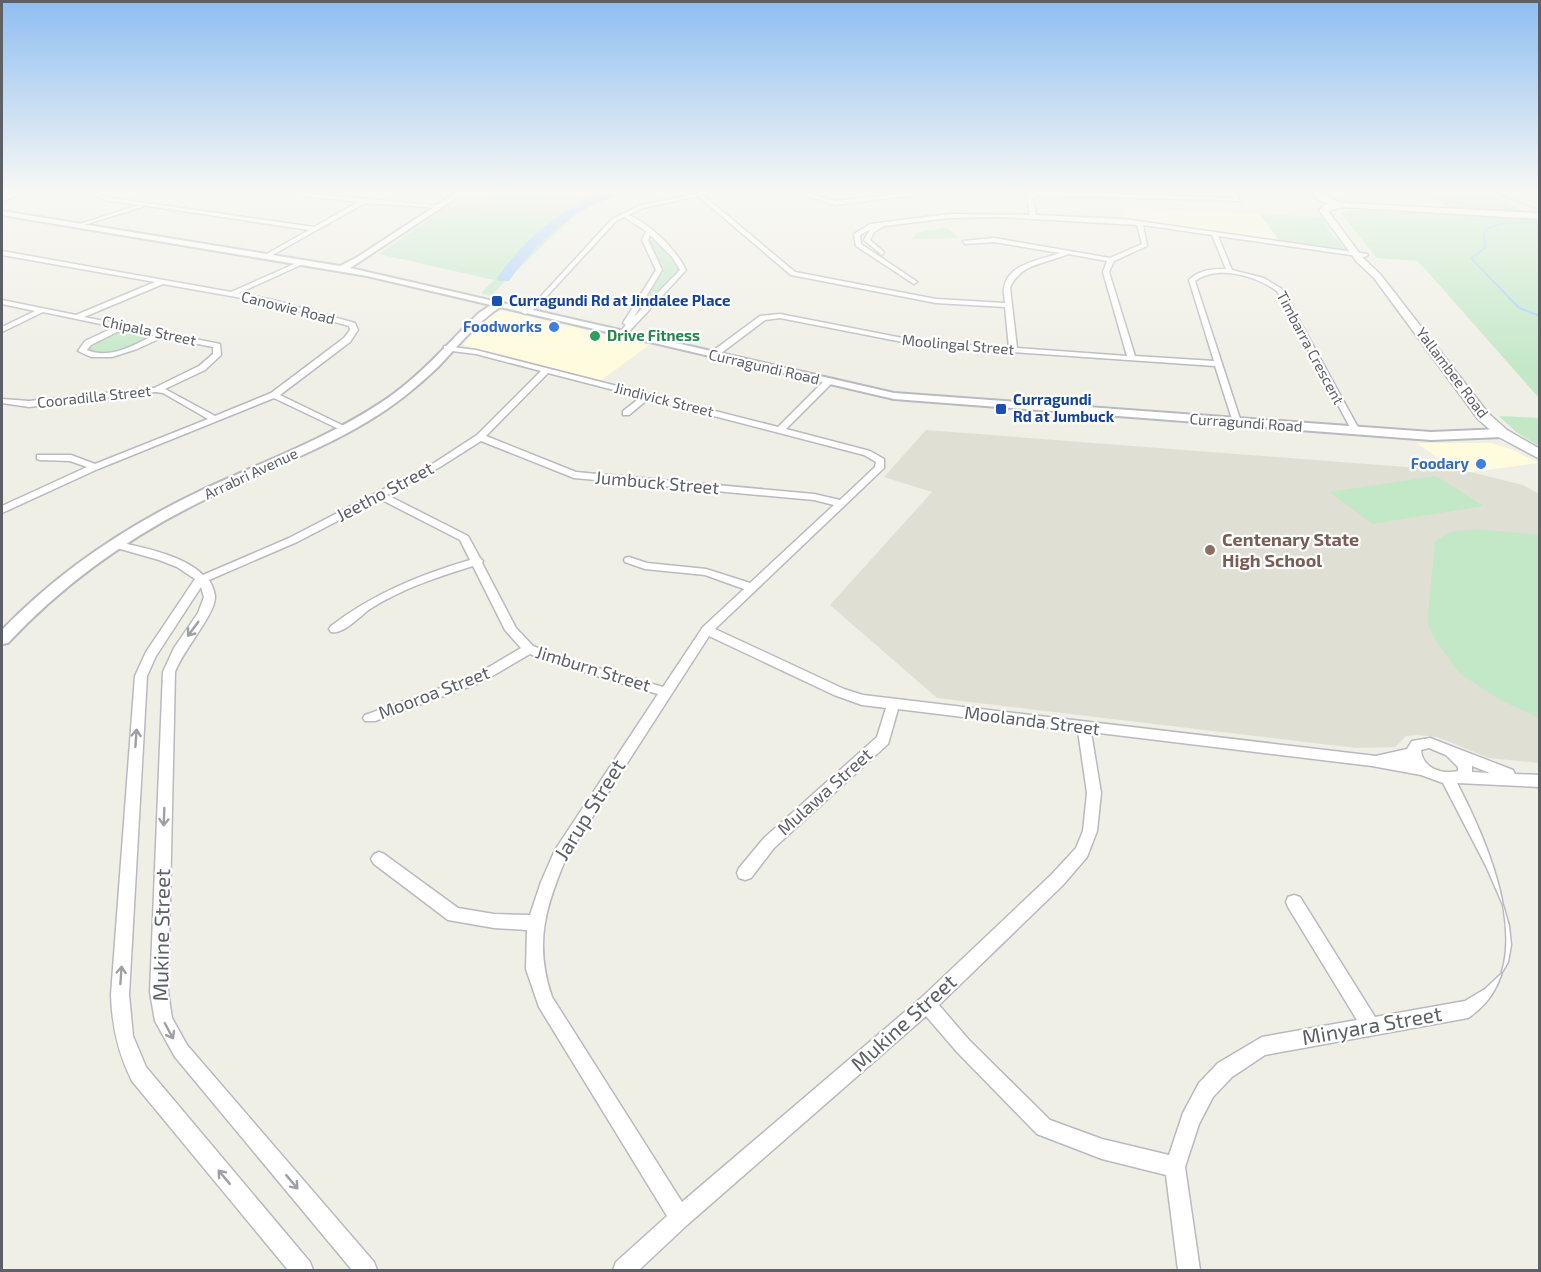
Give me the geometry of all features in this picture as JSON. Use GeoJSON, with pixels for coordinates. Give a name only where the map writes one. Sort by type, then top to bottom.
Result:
{"type":"FeatureCollection","features":[{"type":"Feature","properties":{"kind":"main road","name":"Yallambee Road"},"geometry":{"type":"LineString","coordinates":[[1355,249],[1483,416],[1502,433],[1539,455]]}},
{"type":"Feature","properties":{"kind":"street","name":"Curragundi Road"},"geometry":{"type":"LineString","coordinates":[[225,249],[342,268],[828,382],[904,397],[1431,436],[1502,433]]}},
{"type":"Feature","properties":{"kind":"street"},"geometry":{"type":"LineString","coordinates":[[267,256],[279,249]]}},
{"type":"Feature","properties":{"kind":"street"},"geometry":{"type":"LineString","coordinates":[[342,268],[375,249]]}},
{"type":"Feature","properties":{"kind":"street"},"geometry":{"type":"LineString","coordinates":[[525,312],[538,303],[586,249]]}},
{"type":"Feature","properties":{"kind":"street"},"geometry":{"type":"LineString","coordinates":[[618,333],[659,272],[659,266],[650,249]]}},
{"type":"Feature","properties":{"kind":"street"},"geometry":{"type":"LineString","coordinates":[[618,333],[682,270],[682,266],[667,249]]}},
{"type":"Feature","properties":{"kind":"street"},"geometry":{"type":"LineString","coordinates":[[764,249],[793,274],[936,301],[1008,305]]}},
{"type":"Feature","properties":{"kind":"street"},"geometry":{"type":"LineString","coordinates":[[863,249],[914,282]]}},
{"type":"Feature","properties":{"kind":"street"},"geometry":{"type":"LineString","coordinates":[[877,249],[915,275],[914,282],[901,294]]}},
{"type":"Feature","properties":{"kind":"street"},"geometry":{"type":"LineString","coordinates":[[1052,249],[1111,260],[1134,249]]}},
{"type":"Feature","properties":{"kind":"street"},"geometry":{"type":"LineString","coordinates":[[1221,249],[1230,272]]}},
{"type":"Feature","properties":{"kind":"street"},"geometry":{"type":"LineString","coordinates":[[1319,249],[1360,255]]}},
{"type":"Feature","properties":{"kind":"street"},"geometry":{"type":"LineString","coordinates":[[1013,350],[1007,288],[1015,271],[1068,252]]}},
{"type":"Feature","properties":{"kind":"street","name":"Canowie Road"},"geometry":{"type":"LineString","coordinates":[[2,253],[271,301],[352,325],[354,330],[347,340],[274,395],[95,467],[2,510]]}},
{"type":"Feature","properties":{"kind":"street"},"geometry":{"type":"LineString","coordinates":[[1111,260],[1106,276],[1132,358]]}},
{"type":"Feature","properties":{"kind":"street"},"geometry":{"type":"LineString","coordinates":[[232,294],[303,262]]}},
{"type":"Feature","properties":{"kind":"street","name":"Timbarra Crescent"},"geometry":{"type":"LineString","coordinates":[[1237,422],[1191,280],[1204,273],[1230,272],[1264,279],[1281,290],[1356,431]]}},
{"type":"Feature","properties":{"kind":"street"},"geometry":{"type":"LineString","coordinates":[[79,316],[161,282]]}},
{"type":"Feature","properties":{"kind":"street","name":"Chipala Street"},"geometry":{"type":"LineString","coordinates":[[2,302],[217,346],[219,351],[202,368],[156,390]]}},
{"type":"Feature","properties":{"kind":"street","name":"Arrabri Avenue"},"geometry":{"type":"LineString","coordinates":[[2,639],[8,626],[114,544],[205,495],[346,429],[396,398],[482,315],[497,305]]}},
{"type":"Feature","properties":{"kind":"street"},"geometry":{"type":"LineString","coordinates":[[2,330],[43,309]]}},
{"type":"Feature","properties":{"kind":"street","name":"Moolingal Street"},"geometry":{"type":"LineString","coordinates":[[713,355],[763,318],[771,316],[909,342],[1218,364]]}},
{"type":"Feature","properties":{"kind":"street"},"geometry":{"type":"LineString","coordinates":[[123,326],[90,342],[82,351],[99,355],[120,352],[163,334]]}},
{"type":"Feature","properties":{"kind":"street","name":"Jindivick Street"},"geometry":{"type":"LineString","coordinates":[[447,348],[547,370],[879,458]]}},
{"type":"Feature","properties":{"kind":"street","name":"Jeetho Street"},"geometry":{"type":"LineString","coordinates":[[200,580],[293,540],[437,465],[480,437],[547,370]]}},
{"type":"Feature","properties":{"kind":"street"},"geometry":{"type":"LineString","coordinates":[[780,430],[828,382]]}},
{"type":"Feature","properties":{"kind":"street","name":"Cooradilla Street"},"geometry":{"type":"LineString","coordinates":[[2,401],[28,404],[156,390],[165,392],[215,419]]}},
{"type":"Feature","properties":{"kind":"street"},"geometry":{"type":"LineString","coordinates":[[274,395],[346,429]]}},
{"type":"Feature","properties":{"kind":"street"},"geometry":{"type":"LineString","coordinates":[[626,413],[646,396]]}},
{"type":"Feature","properties":{"kind":"street","name":"Jumbuck Street"},"geometry":{"type":"LineString","coordinates":[[480,437],[574,475],[814,497],[841,503]]}},
{"type":"Feature","properties":{"kind":"street"},"geometry":{"type":"LineString","coordinates":[[40,457],[71,458],[95,467]]}},
{"type":"Feature","properties":{"kind":"street","name":"Jarup Street"},"geometry":{"type":"LineString","coordinates":[[680,1218],[545,1001],[535,969],[536,923],[545,889],[560,855],[707,630],[750,587],[879,468],[879,458]]}},
{"type":"Feature","properties":{"kind":"street","name":"Jimburn Street"},"geometry":{"type":"LineString","coordinates":[[380,495],[464,538],[478,561],[511,630],[529,649],[548,658],[666,692]]}},
{"type":"Feature","properties":{"kind":"street"},"geometry":{"type":"LineString","coordinates":[[114,544],[182,565],[194,572],[200,580]]}},
{"type":"Feature","properties":{"kind":"street"},"geometry":{"type":"LineString","coordinates":[[629,560],[645,566],[706,572],[750,587]]}},
{"type":"Feature","properties":{"kind":"street"},"geometry":{"type":"LineString","coordinates":[[335,629],[353,614],[392,590],[430,575],[478,561]]}},
{"type":"Feature","properties":{"kind":"street","name":"Mukine Street"},"geometry":{"type":"LineString","coordinates":[[302,1270],[139,1074],[128,1053],[120,1024],[120,994],[141,676],[150,656],[200,580],[210,589],[208,605],[176,654],[168,682],[159,992],[162,1013],[181,1051],[366,1270]]}},
{"type":"Feature","properties":{"kind":"street","name":"Moolanda Street"},"geometry":{"type":"LineString","coordinates":[[707,630],[839,692],[862,700],[1372,761],[1426,770],[1455,778]]}},
{"type":"Feature","properties":{"kind":"street","name":"Mooroa Street"},"geometry":{"type":"LineString","coordinates":[[370,718],[478,679],[529,649]]}},
{"type":"Feature","properties":{"kind":"street","name":"Mulawa Street"},"geometry":{"type":"LineString","coordinates":[[745,873],[769,843],[883,740],[893,705]]}},
{"type":"Feature","properties":{"kind":"street","name":"Mukine Street"},"geometry":{"type":"LineString","coordinates":[[624,1270],[680,1218],[927,1004],[1057,880],[1082,852],[1093,813],[1094,793],[1084,728]]}},
{"type":"Feature","properties":{"kind":"street","name":"Moolanda Street"},"geometry":{"type":"LineString","coordinates":[[1372,761],[1413,753],[1417,745],[1430,743],[1456,754]]}},
{"type":"Feature","properties":{"kind":"street"},"geometry":{"type":"LineString","coordinates":[[1413,753],[1419,765],[1426,770]]}},
{"type":"Feature","properties":{"kind":"street"},"geometry":{"type":"LineString","coordinates":[[1456,754],[1521,778]]}},
{"type":"Feature","properties":{"kind":"street","name":"Minyara Street"},"geometry":{"type":"LineString","coordinates":[[1189,1270],[1175,1167],[1190,1120],[1206,1090],[1225,1070],[1262,1046],[1370,1025],[1468,1010],[1492,999],[1509,982],[1521,962],[1524,940],[1517,911],[1455,778],[1465,774],[1465,765],[1456,754]]}},
{"type":"Feature","properties":{"kind":"street"},"geometry":{"type":"LineString","coordinates":[[1455,778],[1521,778],[1539,781]]}},
{"type":"Feature","properties":{"kind":"street"},"geometry":{"type":"LineString","coordinates":[[379,858],[454,915],[494,921],[536,923]]}},
{"type":"Feature","properties":{"kind":"street"},"geometry":{"type":"LineString","coordinates":[[1294,902],[1370,1025]]}},
{"type":"Feature","properties":{"kind":"street"},"geometry":{"type":"LineString","coordinates":[[927,1004],[963,1046],[1044,1127],[1102,1149],[1175,1167]]}},
{"type":"Feature","properties":{"kind":"shaded area"},"geometry":{"type":"Polygon","coordinates":[[[503,310],[649,345],[600,381],[463,345],[491,313],[503,310]]]}},
{"type":"Feature","properties":{"kind":"shaded area","name":"Centenary State High School"},"geometry":{"type":"Polygon","coordinates":[[[926,430],[1471,472],[1523,485],[1539,494],[1539,763],[1489,758],[1437,737],[1406,736],[1395,747],[1357,748],[937,698],[830,605],[932,492],[884,477],[926,430]]]}},
{"type":"Feature","properties":{"kind":"shaded area"},"geometry":{"type":"Polygon","coordinates":[[[1417,443],[1491,443],[1511,449],[1539,463],[1471,472],[1456,471],[1417,443]]]}},
{"type":"Feature","properties":{"kind":"green space"},"geometry":{"type":"Polygon","coordinates":[[[386,249],[539,249],[490,296],[481,293],[494,280],[379,254],[386,249]]]}},
{"type":"Feature","properties":{"kind":"green space"},"geometry":{"type":"Polygon","coordinates":[[[653,249],[663,249],[680,270],[639,313],[664,269],[653,249]]]}},
{"type":"Feature","properties":{"kind":"green space"},"geometry":{"type":"Polygon","coordinates":[[[1370,249],[1539,249],[1539,398],[1418,261],[1377,258],[1370,249]]]}},
{"type":"Feature","properties":{"kind":"green space"},"geometry":{"type":"Polygon","coordinates":[[[127,330],[151,337],[136,345],[111,353],[94,353],[86,350],[117,331],[127,330]]]}},
{"type":"Feature","properties":{"kind":"green space"},"geometry":{"type":"Polygon","coordinates":[[[1499,416],[1539,418],[1539,446],[1516,432],[1499,416]]]}},
{"type":"Feature","properties":{"kind":"green space"},"geometry":{"type":"Polygon","coordinates":[[[1436,476],[1484,506],[1372,524],[1329,492],[1436,476]]]}},
{"type":"Feature","properties":{"kind":"green space"},"geometry":{"type":"Polygon","coordinates":[[[1475,529],[1539,535],[1539,718],[1500,700],[1459,673],[1434,638],[1427,621],[1435,541],[1450,532],[1475,529]]]}},
{"type":"Feature","properties":{"kind":"waterway"},"geometry":{"type":"LineString","coordinates":[[504,278],[527,249]]}},
{"type":"Feature","properties":{"kind":"waterway"},"geometry":{"type":"LineString","coordinates":[[1483,249],[1471,258],[1495,283]]}},
{"type":"Feature","properties":{"kind":"waterway"},"geometry":{"type":"LineString","coordinates":[[1493,281],[1519,308],[1540,316]]}},
{"type":"Feature","properties":{"kind":"place","name":"Curragundi Rd at Jindalee Place"},"geometry":{"type":"Point","coordinates":[497,301]}},
{"type":"Feature","properties":{"kind":"place","name":"Foodworks"},"geometry":{"type":"Point","coordinates":[554,327]}},
{"type":"Feature","properties":{"kind":"place","name":"Drive Fitness"},"geometry":{"type":"Point","coordinates":[595,336]}},
{"type":"Feature","properties":{"kind":"place","name":"Curragundi Rd at Jumbuck"},"geometry":{"type":"Point","coordinates":[1001,409]}},
{"type":"Feature","properties":{"kind":"place","name":"Foodary"},"geometry":{"type":"Point","coordinates":[1481,464]}},
{"type":"Feature","properties":{"kind":"place","name":"Centenary State High School"},"geometry":{"type":"Point","coordinates":[1210,550]}}]}
